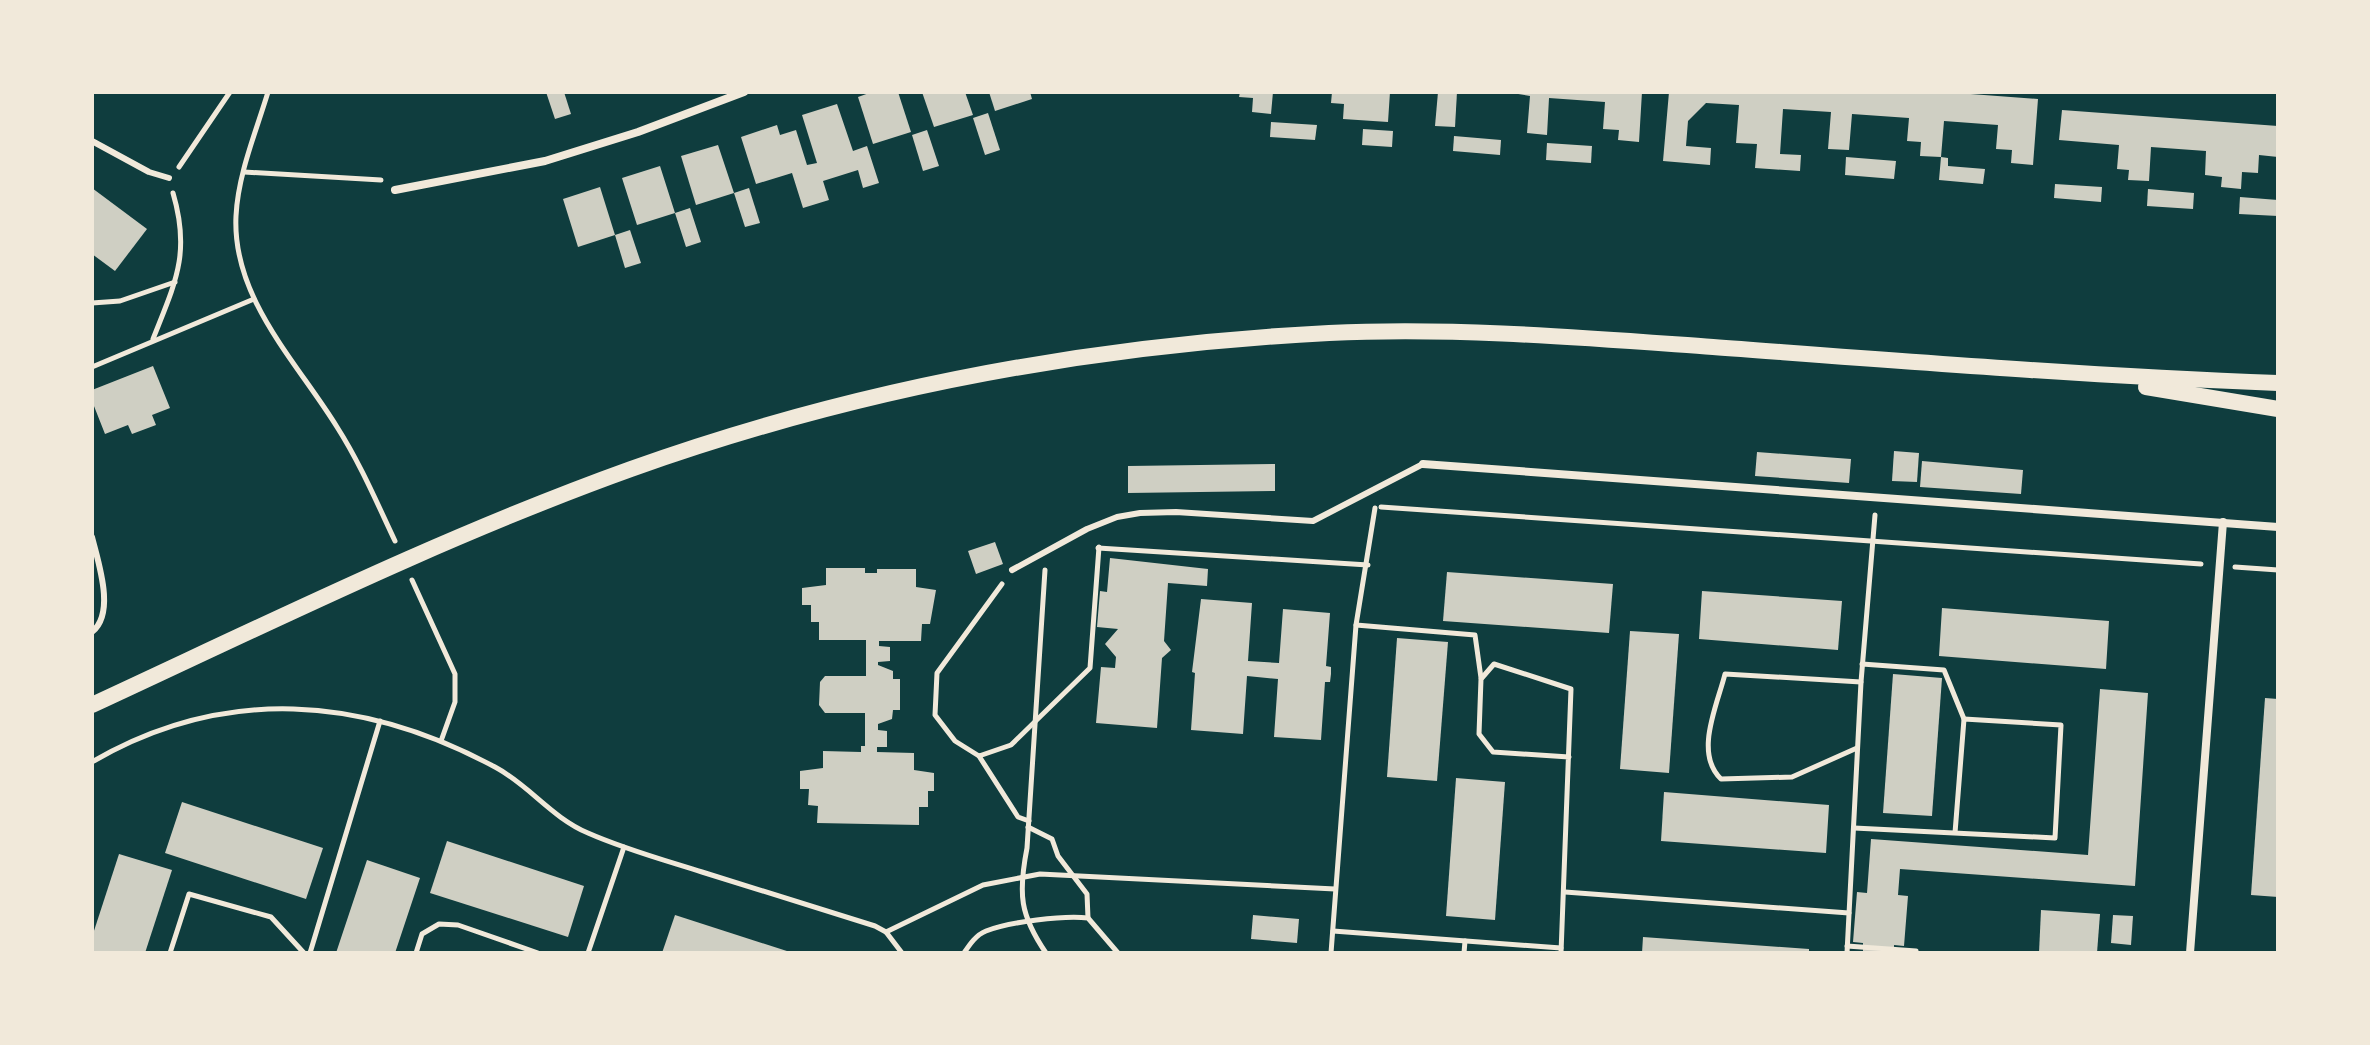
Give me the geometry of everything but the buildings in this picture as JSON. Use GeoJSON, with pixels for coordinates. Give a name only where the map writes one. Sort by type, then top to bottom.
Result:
{"type":"FeatureCollection","features":[{"type":"Feature","properties":{"kind":"main road"},"geometry":{"type":"LineString","coordinates":[[92,705],[437,548],[633,468],[789,419],[1003,370],[1183,345],[1330,333],[1462,332],[2081,376],[2278,383]]}},
{"type":"Feature","properties":{"kind":"main road"},"geometry":{"type":"LineString","coordinates":[[2081,376],[2278,409]]}},
{"type":"Feature","properties":{"kind":"street"},"geometry":{"type":"LineString","coordinates":[[395,190],[545,161],[638,132],[744,92]]}},
{"type":"Feature","properties":{"kind":"street"},"geometry":{"type":"LineString","coordinates":[[1423,464],[2278,527]]}},
{"type":"Feature","properties":{"kind":"street"},"geometry":{"type":"LineString","coordinates":[[2190,953],[2223,522]]}},
{"type":"Feature","properties":{"kind":"lane"},"geometry":{"type":"LineString","coordinates":[[92,141],[149,172],[169,178]]}},
{"type":"Feature","properties":{"kind":"lane"},"geometry":{"type":"LineString","coordinates":[[1012,570],[1087,529],[1117,517],[1140,513],[1176,512],[1313,521],[1423,464]]}},
{"type":"Feature","properties":{"kind":"lane"},"geometry":{"type":"LineString","coordinates":[[92,537],[102,579],[102,614],[98,627],[92,632]]}},
{"type":"Feature","properties":{"kind":"path"},"geometry":{"type":"LineString","coordinates":[[153,339],[182,257],[180,218],[169,178],[198,143],[230,92]]}},
{"type":"Feature","properties":{"kind":"path"},"geometry":{"type":"LineString","coordinates":[[268,92],[244,172],[236,216],[237,239],[254,299],[338,428],[398,548]]}},
{"type":"Feature","properties":{"kind":"path"},"geometry":{"type":"LineString","coordinates":[[244,172],[379,179],[395,190]]}},
{"type":"Feature","properties":{"kind":"path"},"geometry":{"type":"LineString","coordinates":[[92,303],[120,301],[175,282]]}},
{"type":"Feature","properties":{"kind":"path"},"geometry":{"type":"LineString","coordinates":[[92,367],[254,299]]}},
{"type":"Feature","properties":{"kind":"path"},"geometry":{"type":"LineString","coordinates":[[1877,497],[1862,664],[1847,950],[1916,951]]}},
{"type":"Feature","properties":{"kind":"path"},"geometry":{"type":"LineString","coordinates":[[1331,953],[1356,625],[1375,507],[2278,570]]}},
{"type":"Feature","properties":{"kind":"path"},"geometry":{"type":"LineString","coordinates":[[1088,549],[1099,547],[1368,565]]}},
{"type":"Feature","properties":{"kind":"path"},"geometry":{"type":"LineString","coordinates":[[979,756],[1011,745],[1090,668],[1099,547]]}},
{"type":"Feature","properties":{"kind":"path"},"geometry":{"type":"LineString","coordinates":[[1037,556],[1046,567],[1022,876],[1025,923],[1046,953]]}},
{"type":"Feature","properties":{"kind":"path"},"geometry":{"type":"LineString","coordinates":[[1012,570],[937,673],[935,715],[955,741],[979,756],[1018,817],[1052,839],[1087,894],[1088,918],[1118,953]]}},
{"type":"Feature","properties":{"kind":"path"},"geometry":{"type":"LineString","coordinates":[[411,576],[455,674],[458,688],[441,741]]}},
{"type":"Feature","properties":{"kind":"path"},"geometry":{"type":"LineString","coordinates":[[1356,625],[1475,635],[1481,679],[1479,734],[1493,752],[1569,757]]}},
{"type":"Feature","properties":{"kind":"path"},"geometry":{"type":"LineString","coordinates":[[1333,931],[1561,950],[1571,689],[1494,664],[1481,679]]}},
{"type":"Feature","properties":{"kind":"path"},"geometry":{"type":"LineString","coordinates":[[1862,664],[1944,670],[1964,719],[1955,833]]}},
{"type":"Feature","properties":{"kind":"path"},"geometry":{"type":"LineString","coordinates":[[1857,748],[1792,777],[1721,779],[1710,768],[1707,749],[1725,674],[1861,682]]}},
{"type":"Feature","properties":{"kind":"path"},"geometry":{"type":"LineString","coordinates":[[92,762],[155,730],[254,709],[319,710],[380,721],[441,741],[512,777],[569,825],[624,847],[886,932],[902,953]]}},
{"type":"Feature","properties":{"kind":"path"},"geometry":{"type":"LineString","coordinates":[[1854,828],[2055,838],[2061,725],[1964,719]]}},
{"type":"Feature","properties":{"kind":"path"},"geometry":{"type":"LineString","coordinates":[[310,953],[380,721]]}},
{"type":"Feature","properties":{"kind":"path"},"geometry":{"type":"LineString","coordinates":[[588,953],[624,847]]}},
{"type":"Feature","properties":{"kind":"path"},"geometry":{"type":"LineString","coordinates":[[886,932],[983,885],[1022,876],[1335,889]]}},
{"type":"Feature","properties":{"kind":"path"},"geometry":{"type":"LineString","coordinates":[[1565,892],[1849,913]]}},
{"type":"Feature","properties":{"kind":"path"},"geometry":{"type":"LineString","coordinates":[[170,953],[189,894],[271,917],[304,953]]}},
{"type":"Feature","properties":{"kind":"path"},"geometry":{"type":"LineString","coordinates":[[964,953],[986,931],[1045,919],[1088,918]]}},
{"type":"Feature","properties":{"kind":"path"},"geometry":{"type":"LineString","coordinates":[[416,953],[422,934],[439,924],[458,925],[538,953]]}},
{"type":"Feature","properties":{"kind":"path"},"geometry":{"type":"LineString","coordinates":[[1464,953],[1465,941]]}}]}
